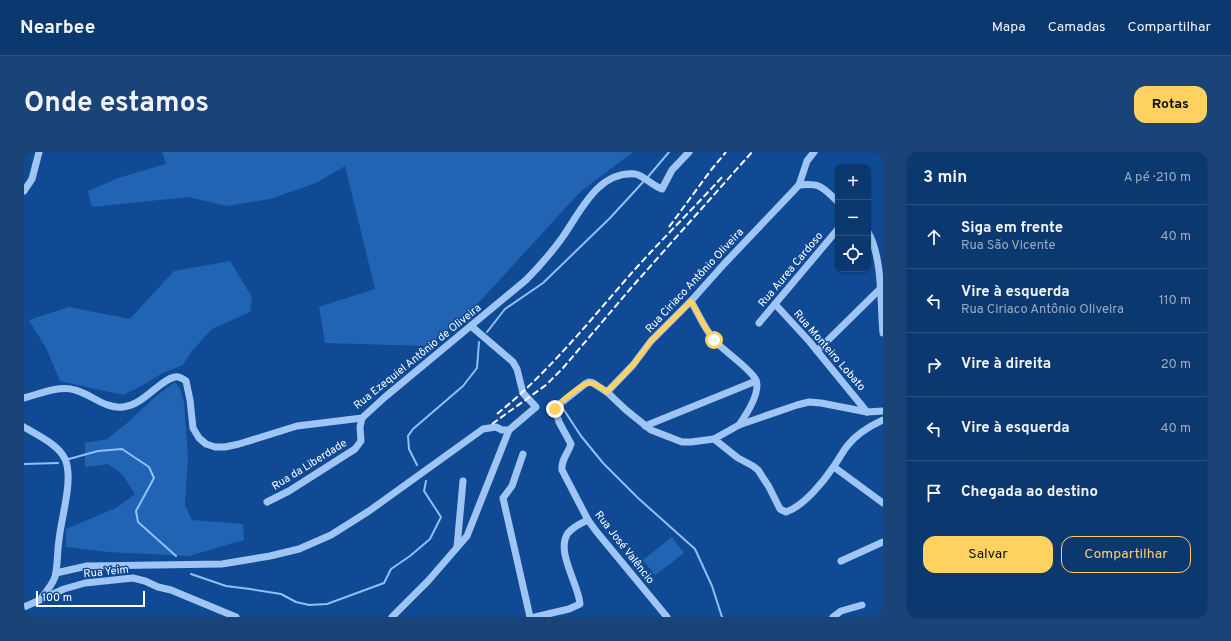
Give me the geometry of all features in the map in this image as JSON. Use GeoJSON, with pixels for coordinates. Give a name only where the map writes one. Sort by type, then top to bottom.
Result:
{"type":"FeatureCollection","features":[{"type":"Feature","properties":{"kind":"street"},"geometry":{"type":"LineString","coordinates":[[24,191],[32,179],[40,152]]}},
{"type":"Feature","properties":{"kind":"street","name":"Rua Ezequiel Antônio de Oliveira"},"geometry":{"type":"LineString","coordinates":[[24,398],[61,389],[73,389],[106,404],[124,407],[143,399],[176,376],[186,381],[193,428],[199,438],[206,444],[215,447],[232,446],[297,426],[362,418],[526,280],[544,262],[563,237],[587,200],[596,190],[613,179],[621,176],[637,174],[658,188],[662,189],[672,170],[689,152]]}},
{"type":"Feature","properties":{"kind":"street","name":"Rua Ciriaco Antônio Oliveira"},"geometry":{"type":"LineString","coordinates":[[607,392],[633,365],[651,341],[691,301],[799,185],[807,161],[814,152]]}},
{"type":"Feature","properties":{"kind":"street"},"geometry":{"type":"LineString","coordinates":[[799,185],[818,185],[836,200]]}},
{"type":"Feature","properties":{"kind":"street","name":"Rua Aurea Cardoso"},"geometry":{"type":"LineString","coordinates":[[759,322],[835,233]]}},
{"type":"Feature","properties":{"kind":"street"},"geometry":{"type":"LineString","coordinates":[[870,236],[877,250],[881,288],[883,333]]}},
{"type":"Feature","properties":{"kind":"street"},"geometry":{"type":"LineString","coordinates":[[817,351],[881,288]]}},
{"type":"Feature","properties":{"kind":"street"},"geometry":{"type":"LineString","coordinates":[[691,301],[714,340],[724,351],[748,370],[756,381],[756,390],[753,402],[739,425]]}},
{"type":"Feature","properties":{"kind":"street","name":"Rua Monteiro Lobato"},"geometry":{"type":"LineString","coordinates":[[775,304],[817,351],[867,412]]}},
{"type":"Feature","properties":{"kind":"street"},"geometry":{"type":"LineString","coordinates":[[392,617],[428,581],[467,536],[509,430],[536,406],[523,393],[517,369],[512,362],[471,326]]}},
{"type":"Feature","properties":{"kind":"street"},"geometry":{"type":"LineString","coordinates":[[645,426],[756,381]]}},
{"type":"Feature","properties":{"kind":"street","name":"Rua José Valêncio"},"geometry":{"type":"LineString","coordinates":[[607,392],[589,382],[555,409],[571,444],[561,464],[562,470],[588,520],[596,532],[667,617]]}},
{"type":"Feature","properties":{"kind":"street"},"geometry":{"type":"LineString","coordinates":[[607,392],[645,426],[658,433],[682,442],[714,439],[739,425],[809,402],[867,412],[883,411]]}},
{"type":"Feature","properties":{"kind":"street","name":"Rua da Liberdade"},"geometry":{"type":"LineString","coordinates":[[267,502],[289,491],[355,449],[361,442],[360,427],[362,418]]}},
{"type":"Feature","properties":{"kind":"street"},"geometry":{"type":"LineString","coordinates":[[714,439],[738,458],[758,470],[769,487],[780,509],[783,512],[786,512],[791,511],[814,491],[834,467],[847,445],[854,438],[883,420]]}},
{"type":"Feature","properties":{"kind":"street"},"geometry":{"type":"LineString","coordinates":[[24,427],[57,449],[65,460],[67,466],[67,489],[59,539],[56,573],[51,586],[40,599]]}},
{"type":"Feature","properties":{"kind":"street"},"geometry":{"type":"LineString","coordinates":[[56,573],[87,566],[222,564],[270,556],[299,548],[331,535],[369,511],[483,430],[496,427],[502,430],[509,430]]}},
{"type":"Feature","properties":{"kind":"street"},"geometry":{"type":"LineString","coordinates":[[523,454],[512,486],[503,498],[530,617]]}},
{"type":"Feature","properties":{"kind":"street"},"geometry":{"type":"LineString","coordinates":[[834,467],[883,503]]}},
{"type":"Feature","properties":{"kind":"street"},"geometry":{"type":"LineString","coordinates":[[457,548],[463,481]]}},
{"type":"Feature","properties":{"kind":"street"},"geometry":{"type":"LineString","coordinates":[[535,617],[569,609],[580,604],[568,568],[564,544],[567,534],[576,526],[588,520]]}},
{"type":"Feature","properties":{"kind":"street"},"geometry":{"type":"LineString","coordinates":[[841,561],[883,542]]}},
{"type":"Feature","properties":{"kind":"street","name":"Rua Yeim"},"geometry":{"type":"LineString","coordinates":[[24,607],[64,589],[85,583],[133,578],[171,590],[236,617]]}},
{"type":"Feature","properties":{"kind":"street"},"geometry":{"type":"LineString","coordinates":[[833,617],[841,611],[862,605]]}},
{"type":"Feature","properties":{"kind":"shaded area"},"geometry":{"type":"Polygon","coordinates":[[[162,152],[633,152],[580,192],[471,311],[428,346],[325,343],[319,307],[375,289],[345,166],[316,183],[270,199],[227,206],[188,197],[92,207],[88,191],[118,178],[166,164],[162,152]]]}},
{"type":"Feature","properties":{"kind":"shaded area"},"geometry":{"type":"Polygon","coordinates":[[[230,261],[252,297],[250,312],[212,329],[191,352],[183,365],[161,374],[123,395],[60,381],[46,348],[29,320],[69,307],[130,319],[174,271],[230,261]]]}},
{"type":"Feature","properties":{"kind":"shaded area"},"geometry":{"type":"Polygon","coordinates":[[[175,382],[180,389],[184,402],[188,457],[185,505],[192,520],[243,524],[244,540],[189,556],[108,552],[66,547],[66,529],[116,508],[135,494],[122,474],[108,464],[85,467],[85,443],[107,439],[126,424],[155,397],[175,382]]]}},
{"type":"Feature","properties":{"kind":"shaded area"},"geometry":{"type":"Polygon","coordinates":[[[672,537],[684,553],[655,575],[643,560],[672,537]]]}},
{"type":"Feature","properties":{"kind":"waterway"},"geometry":{"type":"LineString","coordinates":[[647,178],[669,152]]}},
{"type":"Feature","properties":{"kind":"waterway"},"geometry":{"type":"LineString","coordinates":[[487,332],[505,309],[543,283],[610,218],[644,181]]}},
{"type":"Feature","properties":{"kind":"waterway"},"geometry":{"type":"LineString","coordinates":[[417,465],[409,449],[408,436],[413,429],[463,386],[477,368],[479,342]]}},
{"type":"Feature","properties":{"kind":"waterway"},"geometry":{"type":"LineString","coordinates":[[562,407],[581,436],[603,463],[638,498],[695,549],[712,586],[722,617]]}},
{"type":"Feature","properties":{"kind":"waterway"},"geometry":{"type":"LineString","coordinates":[[69,459],[98,451],[122,449],[149,467],[154,478],[136,511],[138,522],[176,556]]}},
{"type":"Feature","properties":{"kind":"waterway"},"geometry":{"type":"LineString","coordinates":[[24,464],[58,463]]}},
{"type":"Feature","properties":{"kind":"waterway"},"geometry":{"type":"LineString","coordinates":[[191,574],[226,586],[281,594],[296,602],[309,605],[327,604],[384,583],[391,569],[410,556],[430,539],[441,517],[424,491],[426,481]]}},
{"type":"Feature","properties":{"kind":"railway"},"geometry":{"type":"LineString","coordinates":[[669,227],[726,152]]}},
{"type":"Feature","properties":{"kind":"railway"},"geometry":{"type":"LineString","coordinates":[[492,424],[546,385],[563,368],[631,288],[752,152]]}},
{"type":"Feature","properties":{"kind":"railway"},"geometry":{"type":"LineString","coordinates":[[497,414],[515,399],[550,365],[640,263],[723,176]]}},
{"type":"Feature","properties":{"kind":"route"},"geometry":{"type":"LineString","coordinates":[[555,409],[571,394],[589,382],[607,392],[627,372],[651,341],[691,301],[714,340]]}}]}
